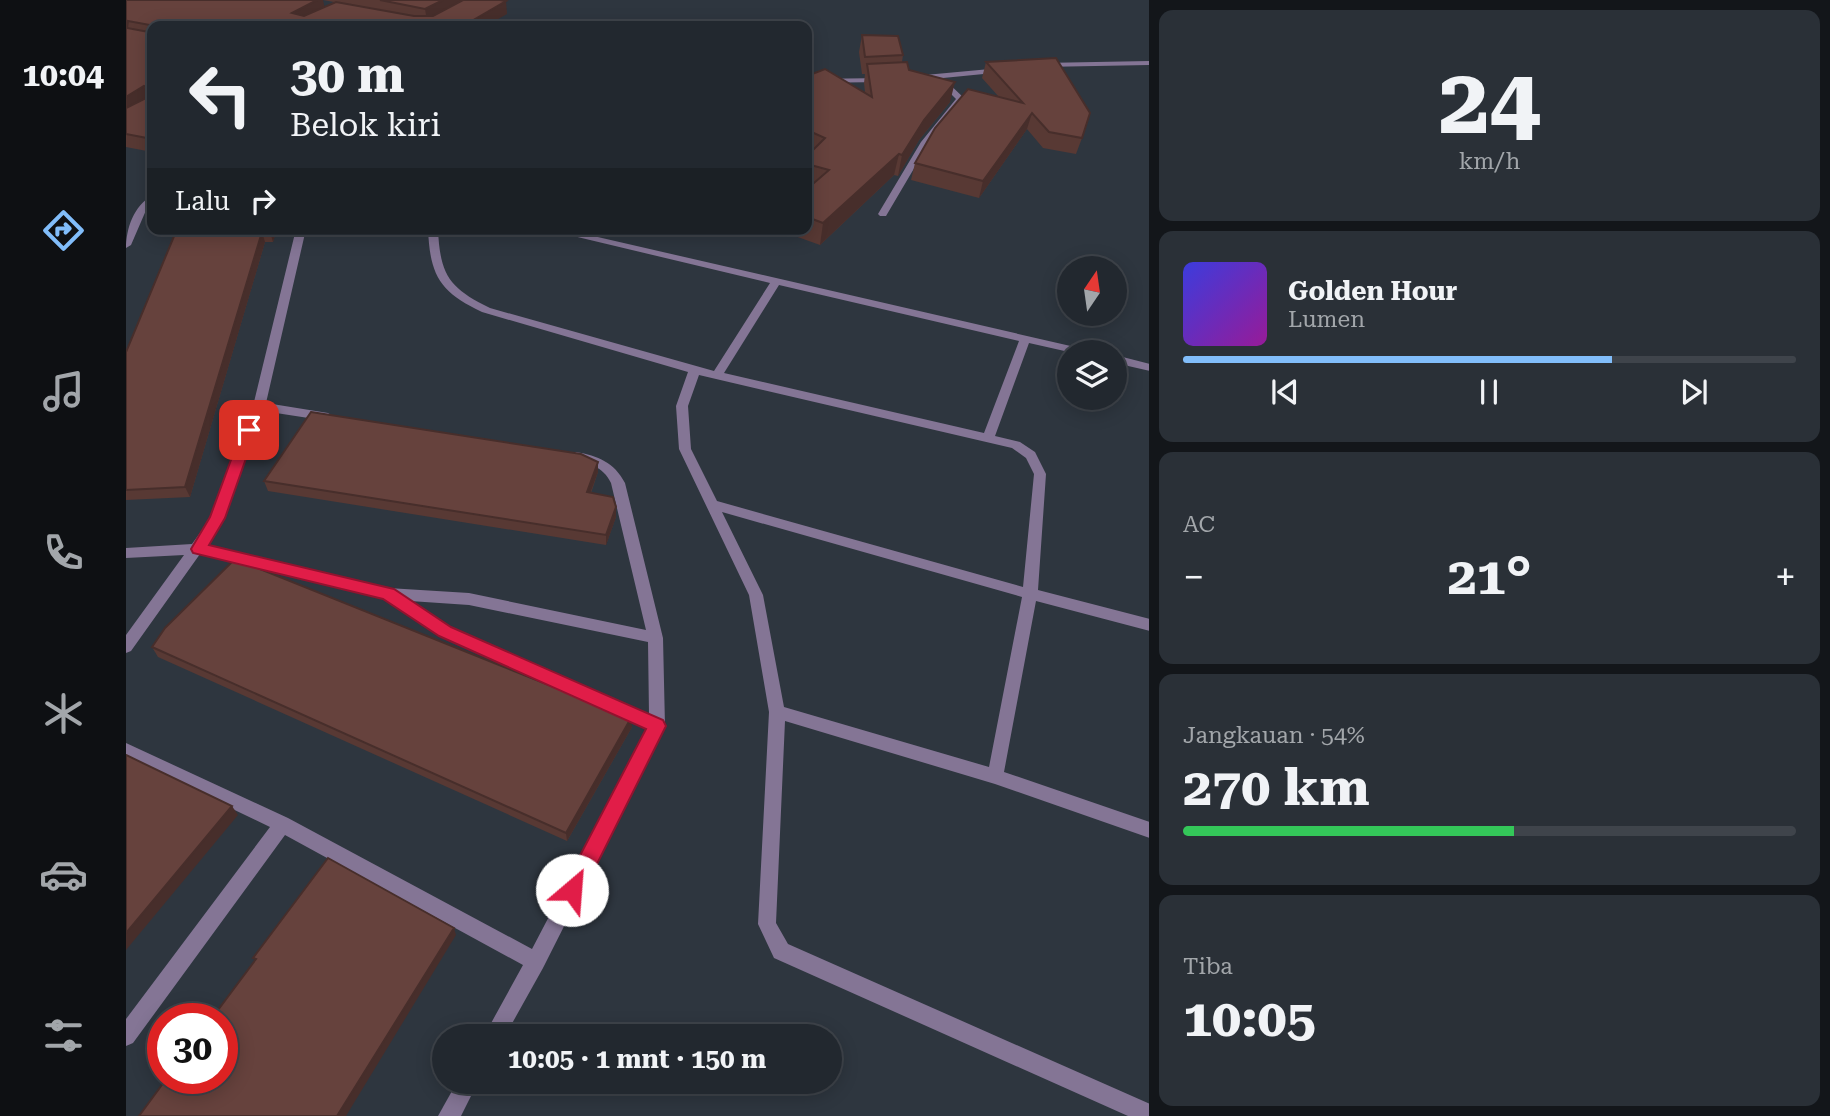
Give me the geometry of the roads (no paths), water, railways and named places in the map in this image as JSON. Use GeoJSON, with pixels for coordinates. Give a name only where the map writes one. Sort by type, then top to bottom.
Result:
{"type":"FeatureCollection","features":[{"type":"Feature","properties":{"kind":"street"},"geometry":{"type":"LineString","coordinates":[[1027,67],[1149,63]]}},
{"type":"Feature","properties":{"kind":"street"},"geometry":{"type":"LineString","coordinates":[[912,78],[1014,68]]}},
{"type":"Feature","properties":{"kind":"street"},"geometry":{"type":"LineString","coordinates":[[883,214],[925,142],[961,99],[936,76]]}},
{"type":"Feature","properties":{"kind":"street"},"geometry":{"type":"LineString","coordinates":[[812,81],[888,79]]}},
{"type":"Feature","properties":{"kind":"street"},"geometry":{"type":"LineString","coordinates":[[126,245],[147,204]]}},
{"type":"Feature","properties":{"kind":"street"},"geometry":{"type":"LineString","coordinates":[[126,647],[199,549],[218,518],[259,406],[299,235]]}},
{"type":"Feature","properties":{"kind":"street"},"geometry":{"type":"LineString","coordinates":[[434,235],[438,270],[456,296],[486,310],[695,370],[1016,445],[1031,454],[1040,474],[1030,594],[995,776]]}},
{"type":"Feature","properties":{"kind":"street"},"geometry":{"type":"LineString","coordinates":[[576,235],[1057,345]]}},
{"type":"Feature","properties":{"kind":"street"},"geometry":{"type":"LineString","coordinates":[[718,374],[777,280]]}},
{"type":"Feature","properties":{"kind":"street"},"geometry":{"type":"LineString","coordinates":[[988,438],[1026,337]]}},
{"type":"Feature","properties":{"kind":"street"},"geometry":{"type":"LineString","coordinates":[[1127,362],[1149,368]]}},
{"type":"Feature","properties":{"kind":"street"},"geometry":{"type":"LineString","coordinates":[[695,370],[682,406],[685,449],[756,595],[777,712],[767,924],[780,951],[1149,1115]]}},
{"type":"Feature","properties":{"kind":"street"},"geometry":{"type":"LineString","coordinates":[[259,406],[338,418]]}},
{"type":"Feature","properties":{"kind":"street"},"geometry":{"type":"LineString","coordinates":[[501,1024],[657,726],[655,638],[614,471],[601,463],[564,453]]}},
{"type":"Feature","properties":{"kind":"street"},"geometry":{"type":"LineString","coordinates":[[713,505],[1149,625]]}},
{"type":"Feature","properties":{"kind":"street"},"geometry":{"type":"LineString","coordinates":[[126,553],[199,549],[388,594],[469,600],[655,638]]}},
{"type":"Feature","properties":{"kind":"street"},"geometry":{"type":"LineString","coordinates":[[388,594],[445,632],[657,726]]}},
{"type":"Feature","properties":{"kind":"street"},"geometry":{"type":"LineString","coordinates":[[777,712],[995,776],[1149,830]]}},
{"type":"Feature","properties":{"kind":"street"},"geometry":{"type":"LineString","coordinates":[[126,750],[282,824],[536,961]]}},
{"type":"Feature","properties":{"kind":"street"},"geometry":{"type":"LineString","coordinates":[[126,1036],[282,824]]}},
{"type":"Feature","properties":{"kind":"street"},"geometry":{"type":"LineString","coordinates":[[449,1116],[461,1094]]}}]}
